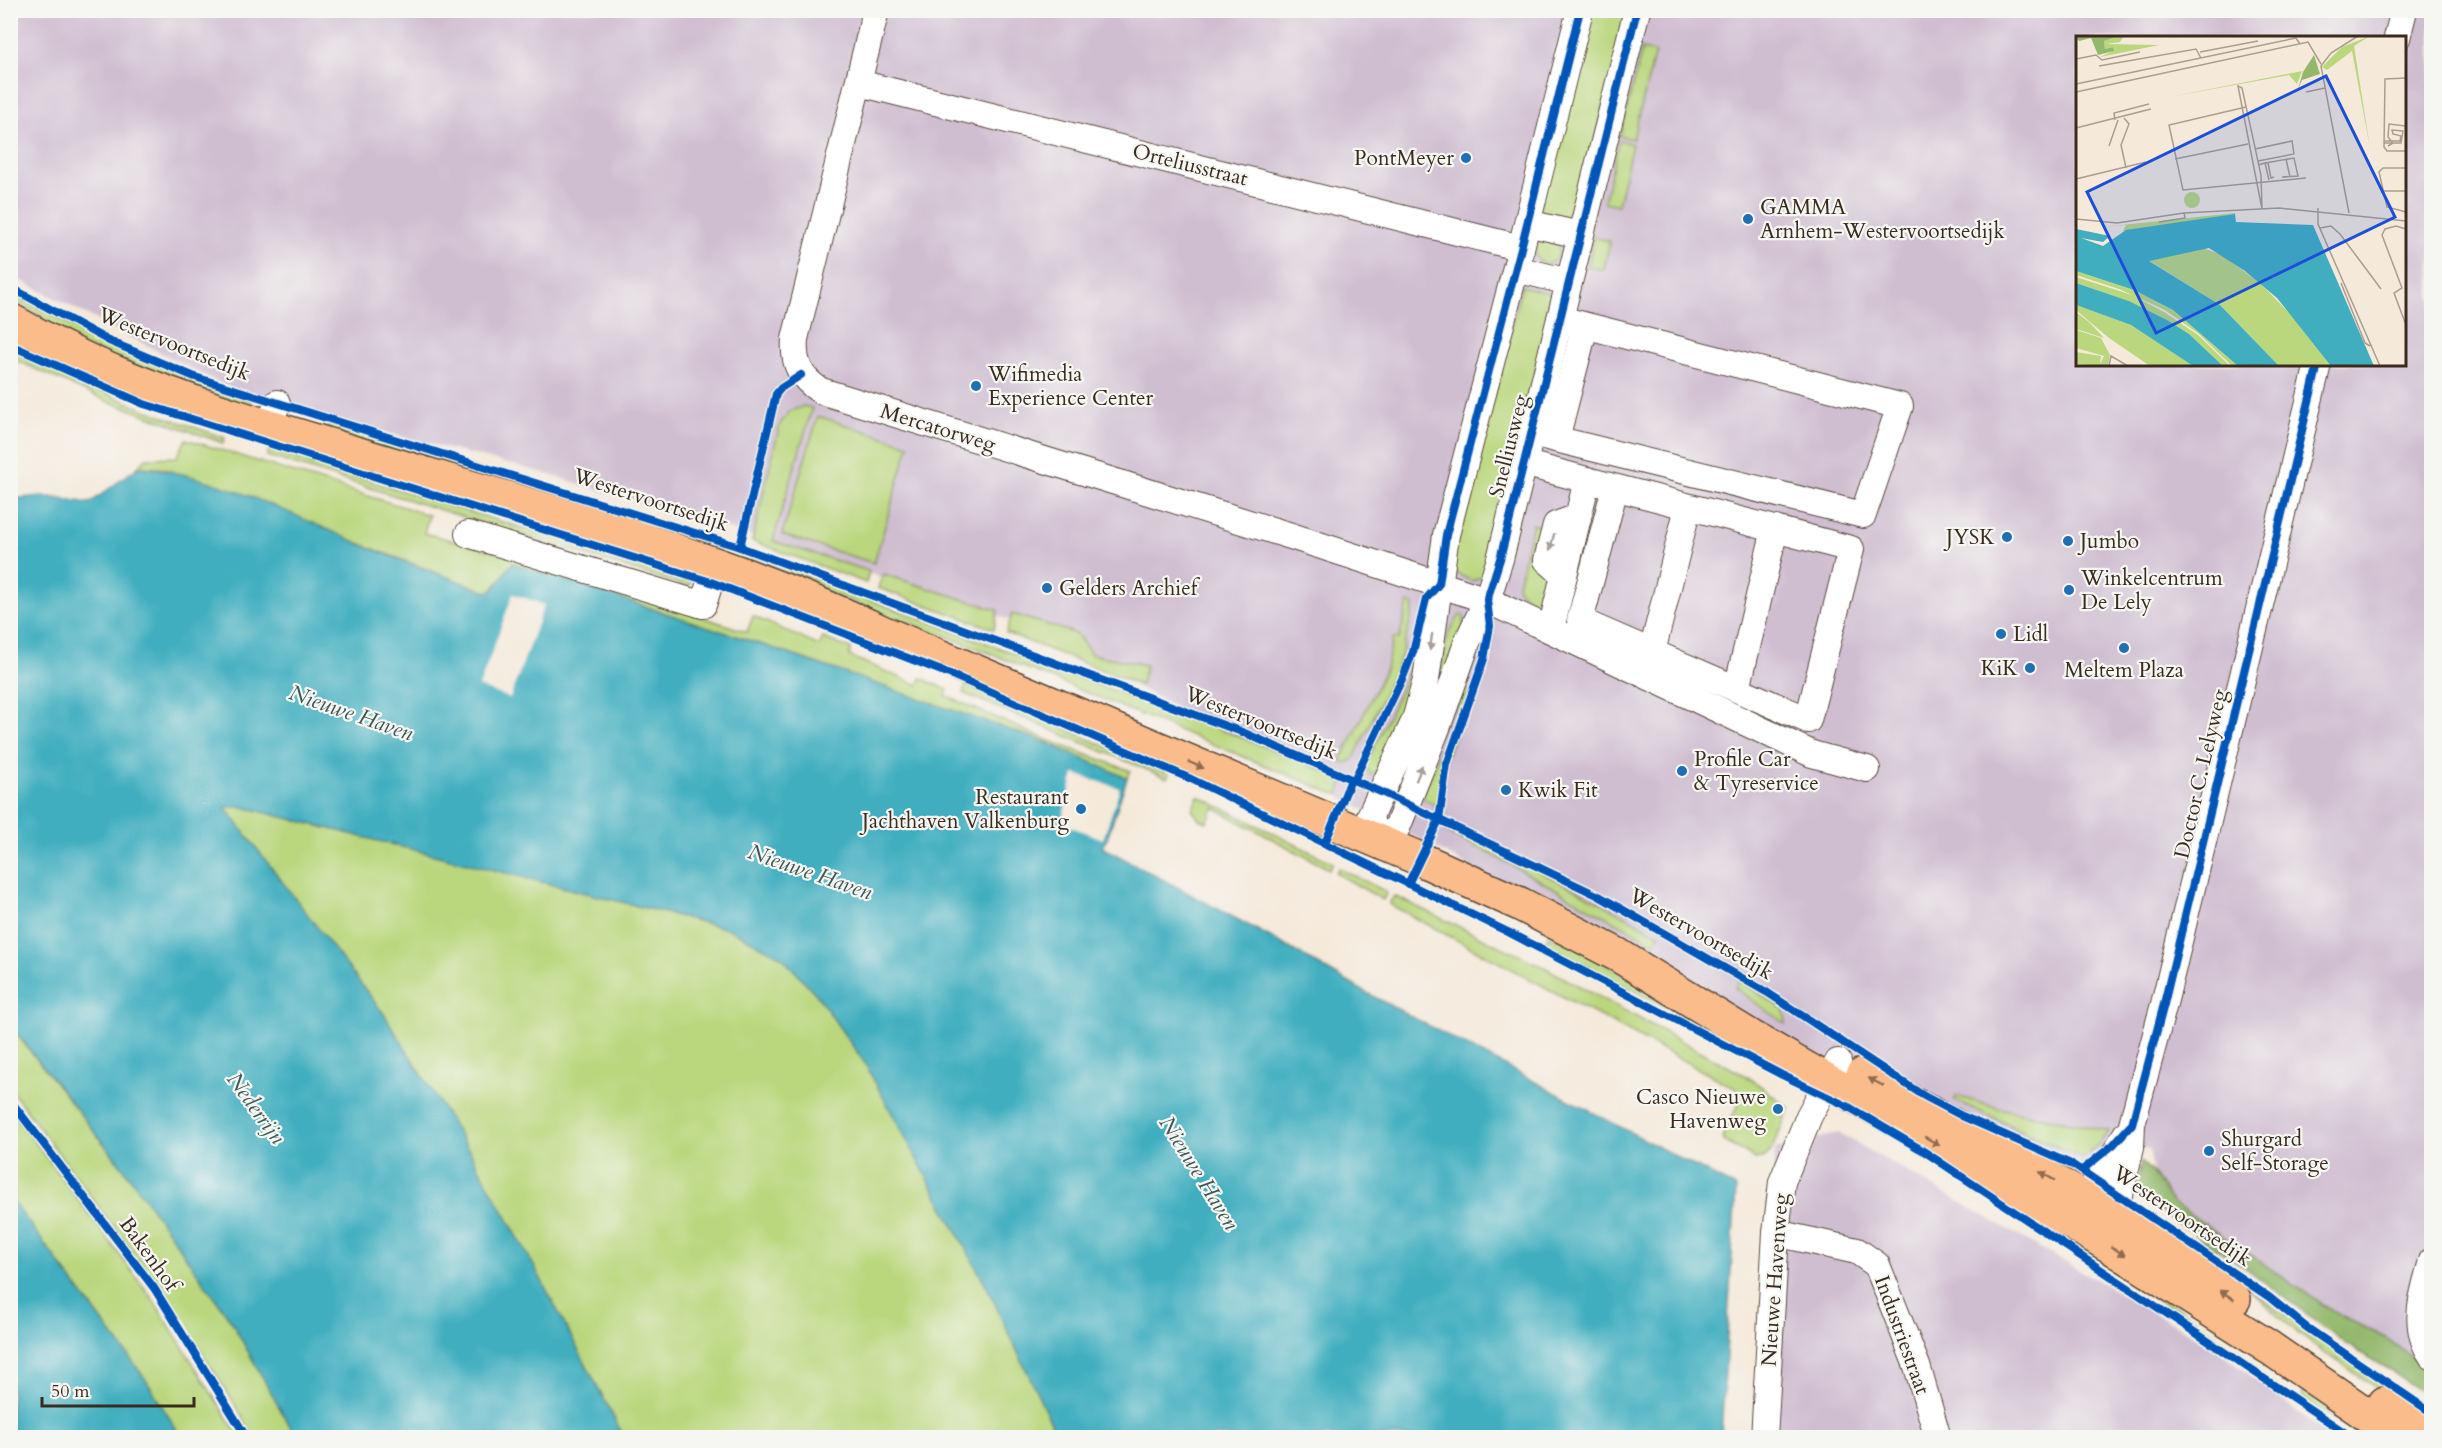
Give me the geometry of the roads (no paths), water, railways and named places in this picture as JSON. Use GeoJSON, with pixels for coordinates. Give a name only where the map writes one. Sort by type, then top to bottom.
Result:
{"type":"FeatureCollection","features":[{"type":"Feature","properties":{"kind":"main road","name":"Westervoortsedijk"},"geometry":{"type":"LineString","coordinates":[[10,320],[118,374],[273,415],[716,563],[814,600],[882,632],[1381,828],[1618,955],[1753,1038],[2092,1214],[2432,1435]]}},
{"type":"Feature","properties":{"kind":"main road","name":"Westervoortsedijk"},"geometry":{"type":"LineString","coordinates":[[2092,1214],[2270,1348],[2401,1437]]}},
{"type":"Feature","properties":{"kind":"street","name":"Mercatorweg"},"geometry":{"type":"LineString","coordinates":[[876,10],[795,339],[794,354],[803,378],[821,391],[1439,584]]}},
{"type":"Feature","properties":{"kind":"street","name":"Snelliusweg"},"geometry":{"type":"LineString","coordinates":[[1381,828],[1426,680],[1446,535],[1519,258],[1580,10]]}},
{"type":"Feature","properties":{"kind":"street","name":"Snelliusweg"},"geometry":{"type":"LineString","coordinates":[[1381,828],[1437,728],[1468,640],[1487,600],[1500,559],[1523,463],[1543,436],[1560,319],[1637,10]]}},
{"type":"Feature","properties":{"kind":"street"},"geometry":{"type":"LineString","coordinates":[[2398,36],[2404,10]]}},
{"type":"Feature","properties":{"kind":"street","name":"Orteliusstraat"},"geometry":{"type":"LineString","coordinates":[[859,83],[1519,258]]}},
{"type":"Feature","properties":{"kind":"street"},"geometry":{"type":"LineString","coordinates":[[1527,223],[1580,236]]}},
{"type":"Feature","properties":{"kind":"street"},"geometry":{"type":"LineString","coordinates":[[1519,258],[1569,282]]}},
{"type":"Feature","properties":{"kind":"street"},"geometry":{"type":"LineString","coordinates":[[1560,319],[1900,406],[1863,514],[1543,436],[1586,326]]}},
{"type":"Feature","properties":{"kind":"street","name":"Doctor C. Lelyweg"},"geometry":{"type":"LineString","coordinates":[[2092,1214],[2119,1195],[2131,1148],[2133,1124],[2167,993],[2318,366]]}},
{"type":"Feature","properties":{"kind":"street"},"geometry":{"type":"LineString","coordinates":[[1523,463],[1851,549],[1808,720],[1580,621],[1615,488]]}},
{"type":"Feature","properties":{"kind":"street"},"geometry":{"type":"LineString","coordinates":[[1551,629],[1587,480]]}},
{"type":"Feature","properties":{"kind":"street"},"geometry":{"type":"LineString","coordinates":[[1652,652],[1688,507]]}},
{"type":"Feature","properties":{"kind":"street"},"geometry":{"type":"LineString","coordinates":[[1737,689],[1775,529]]}},
{"type":"Feature","properties":{"kind":"street"},"geometry":{"type":"LineString","coordinates":[[468,534],[703,605],[716,563]]}},
{"type":"Feature","properties":{"kind":"street"},"geometry":{"type":"LineString","coordinates":[[1439,584],[1487,600],[1551,629],[1812,754],[1867,769]]}},
{"type":"Feature","properties":{"kind":"street","name":"Nieuwe Havenweg"},"geometry":{"type":"LineString","coordinates":[[1764,1437],[1776,1233],[1782,1182],[1789,1161],[1829,1079]]}},
{"type":"Feature","properties":{"kind":"street","name":"Industriestraat"},"geometry":{"type":"LineString","coordinates":[[1776,1233],[1857,1251],[1877,1265],[1917,1366],[1938,1437]]}},
{"type":"Feature","properties":{"kind":"street"},"geometry":{"type":"LineString","coordinates":[[2432,1261],[2420,1306],[2420,1330],[2426,1348],[2432,1356]]}},
{"type":"Feature","properties":{"kind":"water"},"geometry":{"type":"Polygon","coordinates":[[[138,467],[165,470],[221,485],[374,550],[486,592],[493,590],[512,563],[766,646],[1045,742],[1127,778],[1102,847],[1272,938],[1365,992],[1736,1188],[1721,1437],[1058,1437],[988,1289],[864,1062],[816,994],[782,957],[729,929],[243,807],[225,807],[384,1014],[470,1152],[534,1266],[624,1437],[296,1437],[231,1321],[124,1169],[11,1026],[11,499],[42,496],[90,503],[138,467]]]}},
{"type":"Feature","properties":{"kind":"water"},"geometry":{"type":"Polygon","coordinates":[[[11,1199],[144,1377],[181,1437],[11,1437],[11,1199]]]}},
{"type":"Feature","properties":{"kind":"place","name":"PontMeyer"},"geometry":{"type":"Point","coordinates":[1466,158]}},
{"type":"Feature","properties":{"kind":"place","name":"GAMMA Arnhem-Westervoortsedijk"},"geometry":{"type":"Point","coordinates":[1748,219]}},
{"type":"Feature","properties":{"kind":"place","name":"Wifimedia Experience Center"},"geometry":{"type":"Point","coordinates":[976,386]}},
{"type":"Feature","properties":{"kind":"place","name":"JYSK"},"geometry":{"type":"Point","coordinates":[2007,537]}},
{"type":"Feature","properties":{"kind":"place","name":"Jumbo"},"geometry":{"type":"Point","coordinates":[2068,541]}},
{"type":"Feature","properties":{"kind":"place","name":"Gelders Archief"},"geometry":{"type":"Point","coordinates":[1047,588]}},
{"type":"Feature","properties":{"kind":"place","name":"Winkelcentrum De Lely"},"geometry":{"type":"Point","coordinates":[2069,590]}},
{"type":"Feature","properties":{"kind":"place","name":"Lidl"},"geometry":{"type":"Point","coordinates":[2001,634]}},
{"type":"Feature","properties":{"kind":"place","name":"Meltem Plaza"},"geometry":{"type":"Point","coordinates":[2124,648]}},
{"type":"Feature","properties":{"kind":"place","name":"KiK"},"geometry":{"type":"Point","coordinates":[2030,668]}},
{"type":"Feature","properties":{"kind":"place","name":"Profile Car & Tyreservice"},"geometry":{"type":"Point","coordinates":[1682,771]}},
{"type":"Feature","properties":{"kind":"place","name":"Kwik Fit"},"geometry":{"type":"Point","coordinates":[1506,790]}},
{"type":"Feature","properties":{"kind":"place","name":"Restaurant Jachthaven Valkenburg"},"geometry":{"type":"Point","coordinates":[1081,809]}},
{"type":"Feature","properties":{"kind":"place","name":"Casco Nieuwe Havenweg"},"geometry":{"type":"Point","coordinates":[1778,1109]}},
{"type":"Feature","properties":{"kind":"place","name":"Shurgard Self-Storage"},"geometry":{"type":"Point","coordinates":[2209,1151]}},
{"type":"Feature","properties":{"kind":"water label","name":"Nieuwe Haven"},"geometry":{"type":"Point","coordinates":[351,713]}},
{"type":"Feature","properties":{"kind":"water label","name":"Nieuwe Haven"},"geometry":{"type":"Point","coordinates":[810,872]}},
{"type":"Feature","properties":{"kind":"water label","name":"Nederrijn"},"geometry":{"type":"Point","coordinates":[256,1108]}},
{"type":"Feature","properties":{"kind":"water label","name":"Nieuwe Haven"},"geometry":{"type":"Point","coordinates":[1199,1173]}}]}
